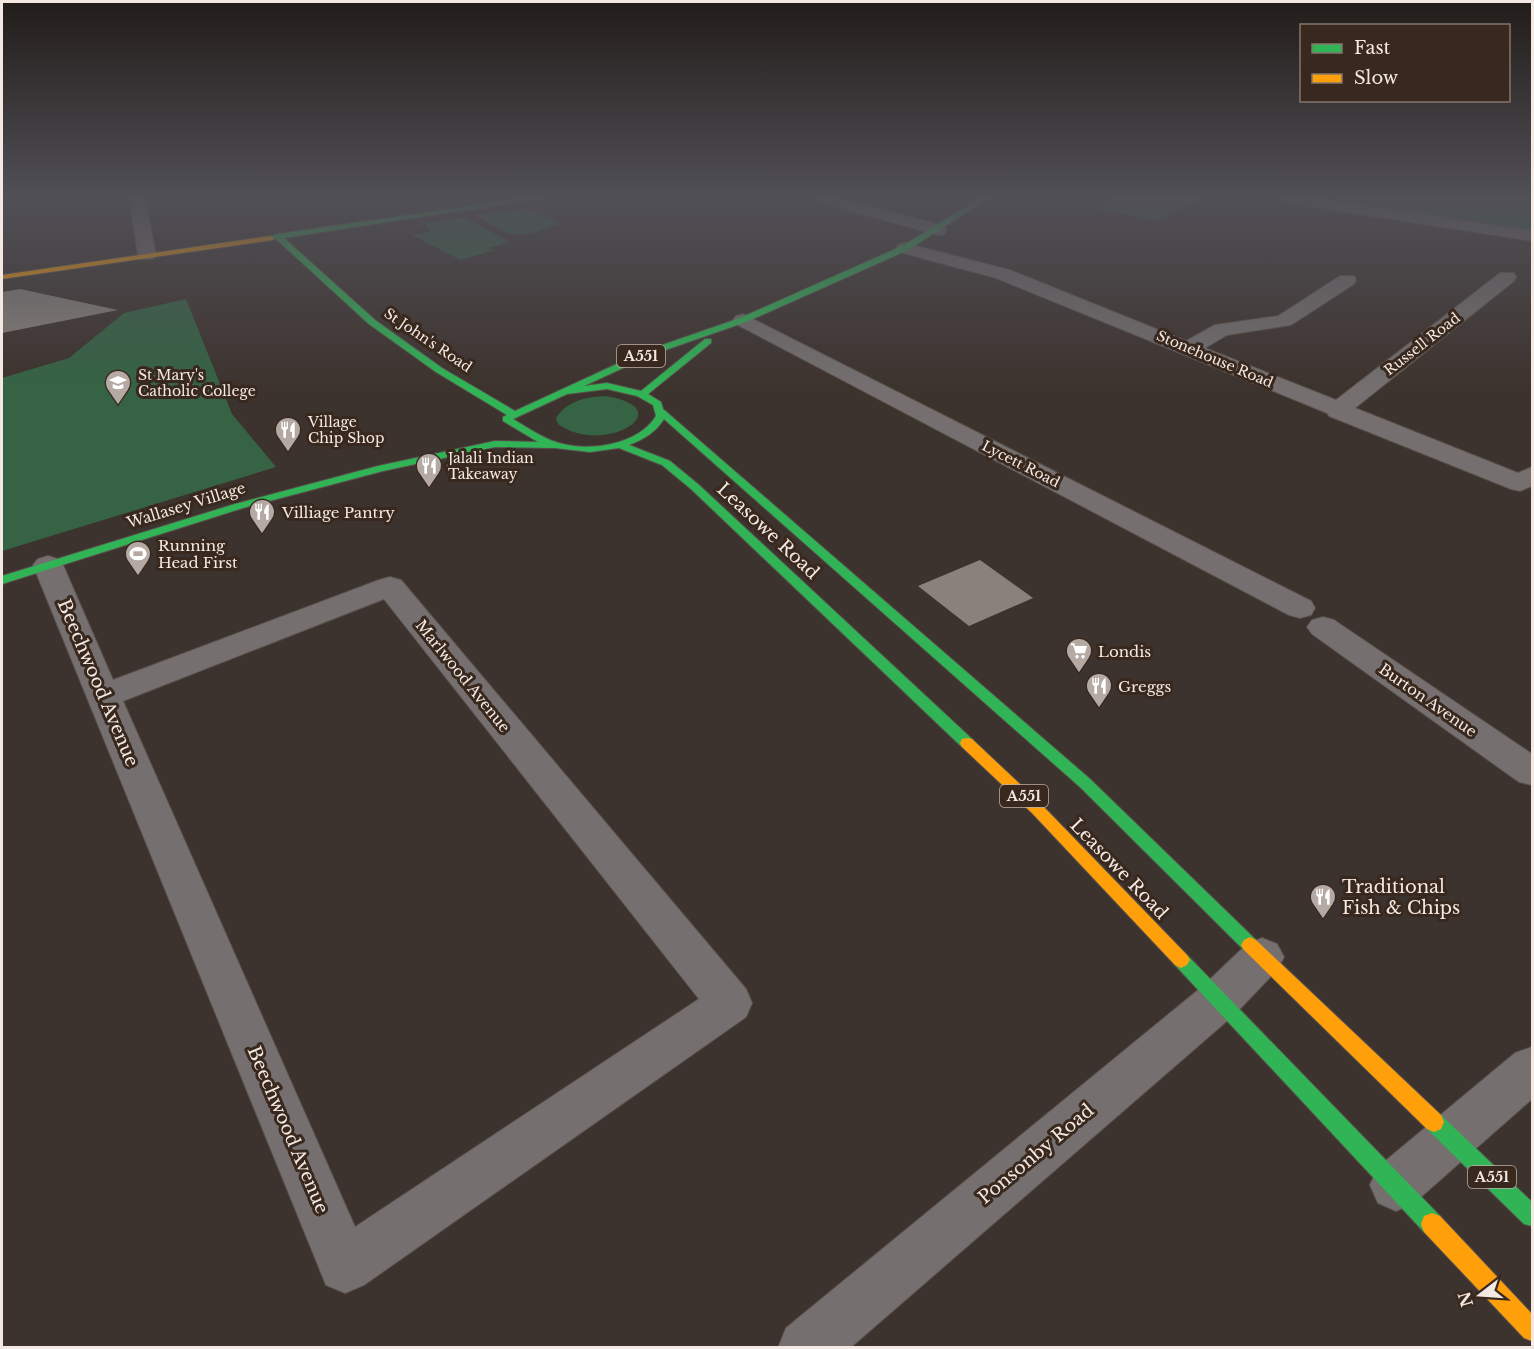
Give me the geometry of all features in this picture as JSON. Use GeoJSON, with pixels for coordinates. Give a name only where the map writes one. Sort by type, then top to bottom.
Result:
{"type":"FeatureCollection","features":[{"type":"Feature","properties":{"kind":"main road"},"geometry":{"type":"LineString","coordinates":[[2,277],[108,261]]}},
{"type":"Feature","properties":{"kind":"main road","name":"St John's Road"},"geometry":{"type":"LineString","coordinates":[[305,261],[372,322],[505,419],[555,445]]}},
{"type":"Feature","properties":{"kind":"main road","name":"A551"},"geometry":{"type":"LineString","coordinates":[[566,391],[648,353],[681,340],[732,325],[876,261]]}},
{"type":"Feature","properties":{"kind":"main road","name":"A551"},"geometry":{"type":"LineString","coordinates":[[644,393],[732,325]]}},
{"type":"Feature","properties":{"kind":"main road"},"geometry":{"type":"LineString","coordinates":[[505,419],[566,391],[607,386],[644,393]]}},
{"type":"Feature","properties":{"kind":"main road","name":"Leasowe Road"},"geometry":{"type":"LineString","coordinates":[[644,393],[656,401],[661,411],[763,504],[948,661],[1078,777],[1533,1216]]}},
{"type":"Feature","properties":{"kind":"main road"},"geometry":{"type":"LineString","coordinates":[[555,445],[575,449],[598,449],[621,445],[652,430],[660,421],[661,411]]}},
{"type":"Feature","properties":{"kind":"main road","name":"Wallasey Village"},"geometry":{"type":"LineString","coordinates":[[382,468],[454,439]]}},
{"type":"Feature","properties":{"kind":"main road","name":"Wallasey Village"},"geometry":{"type":"LineString","coordinates":[[2,580],[238,506],[382,468],[495,444],[555,445]]}},
{"type":"Feature","properties":{"kind":"main road","name":"Leasowe Road"},"geometry":{"type":"LineString","coordinates":[[621,445],[666,463],[703,495],[1038,809],[1533,1330]]}},
{"type":"Feature","properties":{"kind":"street","name":"Stonehouse Road"},"geometry":{"type":"LineString","coordinates":[[954,261],[1003,274],[1189,348],[1337,411],[1526,479]]}},
{"type":"Feature","properties":{"kind":"street","name":"Russell Road"},"geometry":{"type":"LineString","coordinates":[[1337,411],[1507,277]]}},
{"type":"Feature","properties":{"kind":"street"},"geometry":{"type":"LineString","coordinates":[[1189,348],[1222,329],[1284,321],[1347,280]]}},
{"type":"Feature","properties":{"kind":"street","name":"Lycett Road"},"geometry":{"type":"LineString","coordinates":[[732,325],[1311,618]]}},
{"type":"Feature","properties":{"kind":"street","name":"Beechwood Avenue"},"geometry":{"type":"LineString","coordinates":[[48,565],[345,1266],[730,1003]]}},
{"type":"Feature","properties":{"kind":"street","name":"Marlwood Avenue"},"geometry":{"type":"LineString","coordinates":[[104,696],[390,586],[730,1003]]}},
{"type":"Feature","properties":{"kind":"street","name":"Burton Avenue"},"geometry":{"type":"LineString","coordinates":[[1311,618],[1533,772]]}},
{"type":"Feature","properties":{"kind":"street","name":"Ponsonby Road"},"geometry":{"type":"LineString","coordinates":[[806,1347],[1219,999],[1262,957]]}},
{"type":"Feature","properties":{"kind":"street"},"geometry":{"type":"LineString","coordinates":[[1396,1185],[1533,1069]]}},
{"type":"Feature","properties":{"kind":"green space","name":"St Mary's Catholic College"},"geometry":{"type":"Polygon","coordinates":[[[186,299],[232,414],[276,467],[2,551],[2,378],[69,358],[124,313],[186,299]]]}},
{"type":"Feature","properties":{"kind":"green space"},"geometry":{"type":"Polygon","coordinates":[[[606,396],[628,402],[637,410],[637,419],[628,427],[613,433],[595,435],[576,433],[558,424],[556,418],[572,403],[591,397],[606,396]]]}},
{"type":"Feature","properties":{"kind":"building"},"geometry":{"type":"Polygon","coordinates":[[[20,289],[118,310],[2,333],[2,292],[20,289]]]}},
{"type":"Feature","properties":{"kind":"building"},"geometry":{"type":"Polygon","coordinates":[[[980,560],[1033,598],[969,626],[918,586],[980,560]]]}},
{"type":"Feature","properties":{"kind":"traffic: fast"},"geometry":{"type":"LineString","coordinates":[[305,261],[372,322],[439,370],[514,415]]}},
{"type":"Feature","properties":{"kind":"traffic: fast"},"geometry":{"type":"LineString","coordinates":[[565,391],[648,353],[743,320],[876,261]]}},
{"type":"Feature","properties":{"kind":"traffic: fast"},"geometry":{"type":"LineString","coordinates":[[644,393],[708,341]]}},
{"type":"Feature","properties":{"kind":"traffic: fast"},"geometry":{"type":"LineString","coordinates":[[607,386],[640,394],[657,404],[661,416],[653,428],[637,438],[616,446],[590,449],[564,447],[549,442],[506,419],[565,391],[607,386]]}},
{"type":"Feature","properties":{"kind":"traffic: fast"},"geometry":{"type":"LineString","coordinates":[[661,411],[1085,783],[1250,945]]}},
{"type":"Feature","properties":{"kind":"traffic: fast"},"geometry":{"type":"LineString","coordinates":[[2,580],[239,506],[382,468],[495,444],[555,445]]}},
{"type":"Feature","properties":{"kind":"traffic: fast"},"geometry":{"type":"LineString","coordinates":[[621,445],[666,463],[695,487],[967,743]]}},
{"type":"Feature","properties":{"kind":"traffic: fast"},"geometry":{"type":"LineString","coordinates":[[1181,960],[1432,1224]]}},
{"type":"Feature","properties":{"kind":"traffic: fast"},"geometry":{"type":"LineString","coordinates":[[1434,1122],[1532,1216]]}},
{"type":"Feature","properties":{"kind":"traffic: slow"},"geometry":{"type":"LineString","coordinates":[[2,277],[112,261]]}},
{"type":"Feature","properties":{"kind":"traffic: slow"},"geometry":{"type":"LineString","coordinates":[[967,743],[1037,809],[1181,960]]}},
{"type":"Feature","properties":{"kind":"traffic: slow"},"geometry":{"type":"LineString","coordinates":[[1250,945],[1434,1122]]}},
{"type":"Feature","properties":{"kind":"traffic: slow"},"geometry":{"type":"LineString","coordinates":[[1432,1224],[1532,1330]]}},
{"type":"Feature","properties":{"kind":"place","name":"St Mary's Catholic College"},"geometry":{"type":"Point","coordinates":[118,406]}},
{"type":"Feature","properties":{"kind":"place","name":"Village Chip Shop"},"geometry":{"type":"Point","coordinates":[288,453]}},
{"type":"Feature","properties":{"kind":"place","name":"Jalali Indian Takeaway"},"geometry":{"type":"Point","coordinates":[429,489]}},
{"type":"Feature","properties":{"kind":"place","name":"Villiage Pantry"},"geometry":{"type":"Point","coordinates":[262,535]}},
{"type":"Feature","properties":{"kind":"place","name":"Running Head First"},"geometry":{"type":"Point","coordinates":[138,577]}},
{"type":"Feature","properties":{"kind":"place","name":"Londis"},"geometry":{"type":"Point","coordinates":[1079,674]}},
{"type":"Feature","properties":{"kind":"place","name":"Greggs"},"geometry":{"type":"Point","coordinates":[1099,709]}},
{"type":"Feature","properties":{"kind":"place","name":"Traditional Fish & Chips"},"geometry":{"type":"Point","coordinates":[1323,920]}}]}
